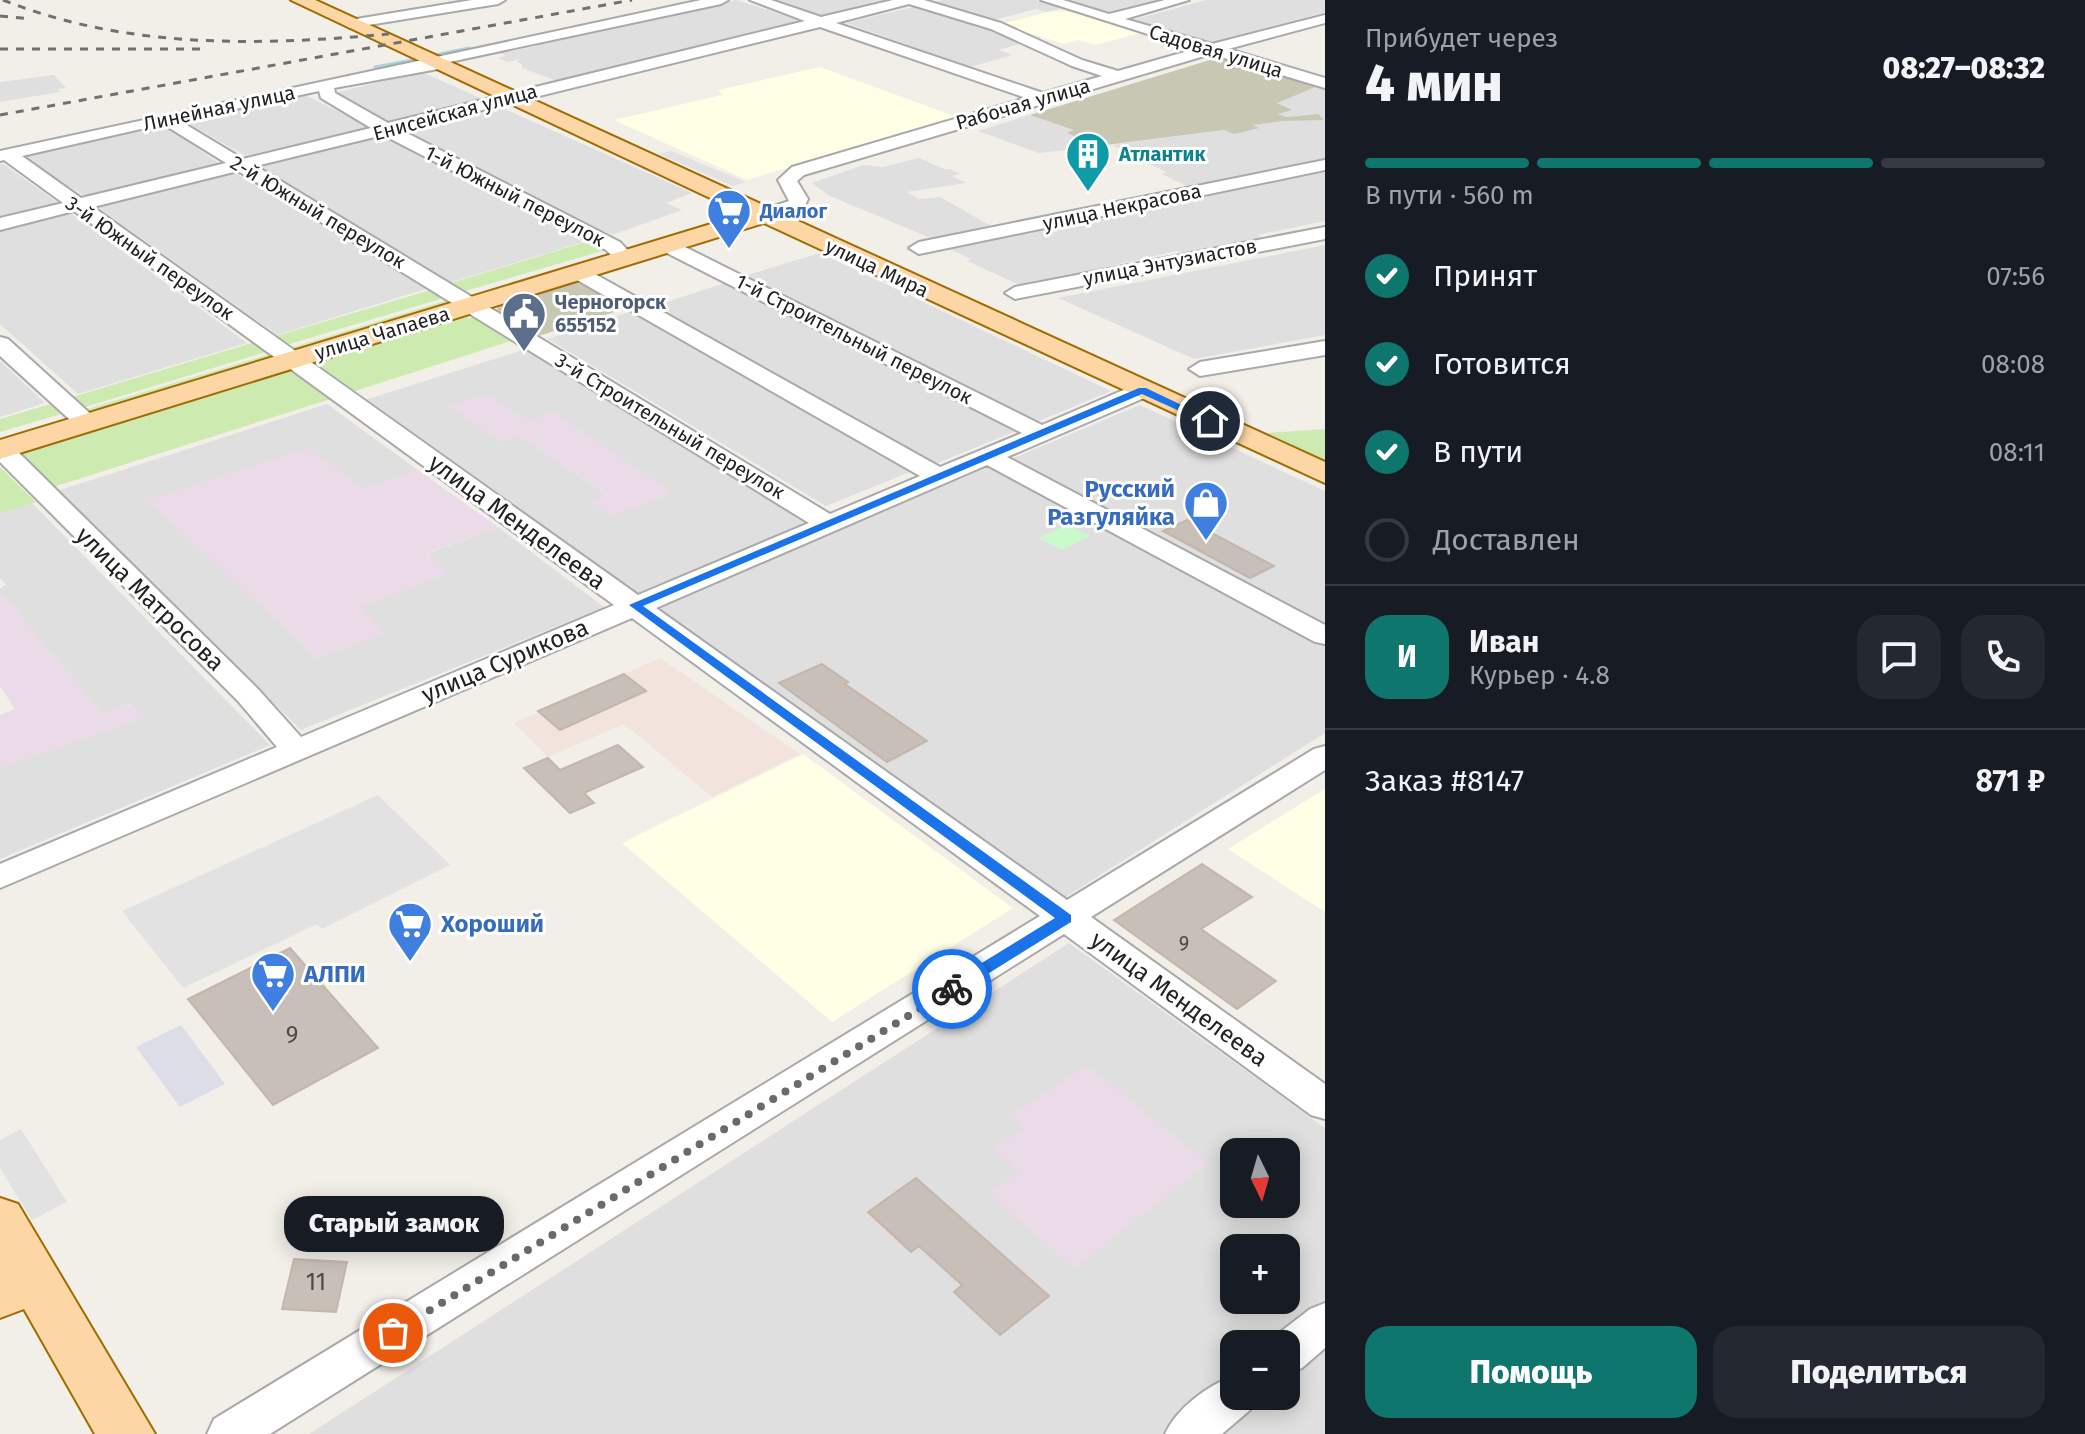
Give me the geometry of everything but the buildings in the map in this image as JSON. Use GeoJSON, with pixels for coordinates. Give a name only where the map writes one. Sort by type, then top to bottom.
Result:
{"type":"FeatureCollection","features":[{"type":"Feature","properties":{"kind":"main road","name":"улица Мира"},"geometry":{"type":"LineString","coordinates":[[300,0],[1325,474]]}},
{"type":"Feature","properties":{"kind":"main road","name":"улица Чапаева"},"geometry":{"type":"LineString","coordinates":[[0,450],[763,216]]}},
{"type":"Feature","properties":{"kind":"main road"},"geometry":{"type":"LineString","coordinates":[[0,1219],[17,1286],[126,1434]]}},
{"type":"Feature","properties":{"kind":"street"},"geometry":{"type":"LineString","coordinates":[[350,24],[498,0]]}},
{"type":"Feature","properties":{"kind":"street","name":"Линейная улица"},"geometry":{"type":"LineString","coordinates":[[3,155],[721,0]]}},
{"type":"Feature","properties":{"kind":"street"},"geometry":{"type":"LineString","coordinates":[[757,0],[1040,98]]}},
{"type":"Feature","properties":{"kind":"street"},"geometry":{"type":"LineString","coordinates":[[910,0],[1006,29],[1077,63],[1117,76]]}},
{"type":"Feature","properties":{"kind":"street","name":"Енисейская улица"},"geometry":{"type":"LineString","coordinates":[[0,224],[910,0]]}},
{"type":"Feature","properties":{"kind":"street","name":"Садовая улица"},"geometry":{"type":"LineString","coordinates":[[1048,0],[1325,83]]}},
{"type":"Feature","properties":{"kind":"street"},"geometry":{"type":"LineString","coordinates":[[1108,19],[1182,0]]}},
{"type":"Feature","properties":{"kind":"street","name":"Рабочая улица"},"geometry":{"type":"LineString","coordinates":[[763,216],[805,206],[787,180],[798,171],[1040,98],[1325,19]]}},
{"type":"Feature","properties":{"kind":"street","name":"1-й Южный переулок"},"geometry":{"type":"LineString","coordinates":[[326,85],[327,95],[387,130],[613,246],[626,259]]}},
{"type":"Feature","properties":{"kind":"street","name":"2-й Южный переулок"},"geometry":{"type":"LineString","coordinates":[[166,119],[471,306]]}},
{"type":"Feature","properties":{"kind":"street","name":"3-й Южный переулок"},"geometry":{"type":"LineString","coordinates":[[3,155],[294,360]]}},
{"type":"Feature","properties":{"kind":"street","name":"улица Некрасова"},"geometry":{"type":"LineString","coordinates":[[919,248],[1325,165]]}},
{"type":"Feature","properties":{"kind":"street","name":"улица Энтузиастов"},"geometry":{"type":"LineString","coordinates":[[1015,293],[1325,233]]}},
{"type":"Feature","properties":{"kind":"street","name":"1-й Строительный переулок"},"geometry":{"type":"LineString","coordinates":[[668,246],[1040,433]]}},
{"type":"Feature","properties":{"kind":"street"},"geometry":{"type":"LineString","coordinates":[[579,273],[938,476]]}},
{"type":"Feature","properties":{"kind":"street","name":"3-й Строительный переулок"},"geometry":{"type":"LineString","coordinates":[[471,306],[612,388],[827,523]]}},
{"type":"Feature","properties":{"kind":"street"},"geometry":{"type":"LineString","coordinates":[[0,344],[87,423]]}},
{"type":"Feature","properties":{"kind":"street"},"geometry":{"type":"LineString","coordinates":[[1200,369],[1325,348]]}},
{"type":"Feature","properties":{"kind":"street","name":"улица Менделеева"},"geometry":{"type":"LineString","coordinates":[[294,360],[1325,1104]]}},
{"type":"Feature","properties":{"kind":"street","name":"улица Сурикова"},"geometry":{"type":"LineString","coordinates":[[0,877],[1143,390]]}},
{"type":"Feature","properties":{"kind":"street","name":"улица Матросова"},"geometry":{"type":"LineString","coordinates":[[0,450],[248,695],[296,750]]}},
{"type":"Feature","properties":{"kind":"street"},"geometry":{"type":"LineString","coordinates":[[988,456],[1325,636]]}},
{"type":"Feature","properties":{"kind":"street"},"geometry":{"type":"LineString","coordinates":[[230,1434],[1325,756]]}},
{"type":"Feature","properties":{"kind":"street"},"geometry":{"type":"LineString","coordinates":[[1300,1343],[1325,1322]]}},
{"type":"Feature","properties":{"kind":"street"},"geometry":{"type":"LineString","coordinates":[[1188,1434],[1220,1408]]}},
{"type":"Feature","properties":{"kind":"shaded area"},"geometry":{"type":"Polygon","coordinates":[[[736,0],[806,22],[557,81],[522,68],[522,64],[517,62],[519,59],[508,62],[498,58],[505,56],[501,53],[537,46],[534,44],[736,0]]]}},
{"type":"Feature","properties":{"kind":"shaded area"},"geometry":{"type":"Polygon","coordinates":[[[770,0],[889,0],[820,16],[770,0]]]}},
{"type":"Feature","properties":{"kind":"shaded area"},"geometry":{"type":"Polygon","coordinates":[[[943,0],[1036,0],[1063,8],[1047,12],[1036,9],[990,21],[932,3],[943,0]]]}},
{"type":"Feature","properties":{"kind":"shaded area"},"geometry":{"type":"Polygon","coordinates":[[[1060,0],[1158,0],[1103,13],[1060,0]]]}},
{"type":"Feature","properties":{"kind":"shaded area"},"geometry":{"type":"Polygon","coordinates":[[[1207,0],[1325,0],[1325,12],[1208,44],[1128,21],[1207,0]]]}},
{"type":"Feature","properties":{"kind":"shaded area"},"geometry":{"type":"Polygon","coordinates":[[[918,6],[1029,41],[999,50],[1012,55],[970,67],[846,23],[918,6]]]}},
{"type":"Feature","properties":{"kind":"shaded area"},"geometry":{"type":"Polygon","coordinates":[[[1052,11],[1080,13],[1145,32],[1094,45],[1079,40],[1064,44],[1001,24],[1052,11]]]}},
{"type":"Feature","properties":{"kind":"shaded area"},"geometry":{"type":"Polygon","coordinates":[[[1213,59],[1229,60],[1318,86],[1277,103],[1292,110],[1278,114],[1286,117],[1318,114],[1324,120],[1283,121],[1253,125],[1259,128],[1234,134],[1224,130],[1075,149],[1070,144],[1086,141],[1067,133],[1074,130],[1030,115],[1213,59]]]}},
{"type":"Feature","properties":{"kind":"shaded area"},"geometry":{"type":"Polygon","coordinates":[[[820,67],[957,117],[747,180],[614,120],[722,95],[718,90],[820,67]]]}},
{"type":"Feature","properties":{"kind":"shaded area"},"geometry":{"type":"Polygon","coordinates":[[[422,72],[487,101],[391,123],[354,103],[357,102],[342,99],[334,93],[422,72]]]}},
{"type":"Feature","properties":{"kind":"shaded area"},"geometry":{"type":"Polygon","coordinates":[[[54,75],[66,88],[58,89],[60,92],[0,102],[0,82],[54,75]]]}},
{"type":"Feature","properties":{"kind":"shaded area"},"geometry":{"type":"Polygon","coordinates":[[[1318,86],[1325,88],[1325,159],[1188,187],[1162,174],[1166,172],[1112,145],[1224,130],[1234,134],[1257,127],[1251,125],[1309,114],[1286,117],[1277,113],[1290,110],[1275,103],[1318,86]]]}},
{"type":"Feature","properties":{"kind":"shaded area"},"geometry":{"type":"Polygon","coordinates":[[[305,95],[372,128],[249,158],[186,122],[305,95]]]}},
{"type":"Feature","properties":{"kind":"shaded area"},"geometry":{"type":"Polygon","coordinates":[[[500,107],[692,193],[666,203],[682,210],[612,235],[485,176],[400,131],[500,107]]]}},
{"type":"Feature","properties":{"kind":"shaded area"},"geometry":{"type":"Polygon","coordinates":[[[1030,115],[1076,130],[1086,141],[1071,145],[1075,149],[1039,153],[978,131],[1030,115]]]}},
{"type":"Feature","properties":{"kind":"shaded area"},"geometry":{"type":"Polygon","coordinates":[[[165,125],[221,165],[90,199],[61,184],[25,157],[165,125]]]}},
{"type":"Feature","properties":{"kind":"shaded area"},"geometry":{"type":"Polygon","coordinates":[[[383,136],[583,242],[449,283],[255,166],[383,136]]]}},
{"type":"Feature","properties":{"kind":"shaded area"},"geometry":{"type":"Polygon","coordinates":[[[671,151],[746,182],[733,186],[659,154],[671,151]]]}},
{"type":"Feature","properties":{"kind":"shaded area"},"geometry":{"type":"Polygon","coordinates":[[[919,158],[960,174],[952,176],[966,183],[907,192],[919,199],[940,197],[993,227],[935,240],[828,195],[812,183],[863,165],[883,167],[919,158]]]}},
{"type":"Feature","properties":{"kind":"shaded area"},"geometry":{"type":"Polygon","coordinates":[[[0,164],[5,165],[61,205],[0,219],[0,164]]]}},
{"type":"Feature","properties":{"kind":"shaded area"},"geometry":{"type":"Polygon","coordinates":[[[233,171],[426,289],[277,335],[95,205],[233,171]]]}},
{"type":"Feature","properties":{"kind":"shaded area"},"geometry":{"type":"Polygon","coordinates":[[[1325,172],[1325,221],[1258,235],[1261,238],[1182,253],[1177,251],[1022,286],[967,261],[971,259],[950,249],[1325,172]]]}},
{"type":"Feature","properties":{"kind":"shaded area"},"geometry":{"type":"Polygon","coordinates":[[[69,212],[247,343],[78,394],[0,324],[0,228],[69,212]]]}},
{"type":"Feature","properties":{"kind":"shaded area"},"geometry":{"type":"Polygon","coordinates":[[[1325,245],[1325,335],[1194,359],[1058,298],[1325,245]]]}},
{"type":"Feature","properties":{"kind":"shaded area"},"geometry":{"type":"Polygon","coordinates":[[[820,253],[1111,391],[1034,423],[744,276],[820,253]]]}},
{"type":"Feature","properties":{"kind":"shaded area"},"geometry":{"type":"Polygon","coordinates":[[[577,282],[591,284],[627,308],[532,338],[494,315],[499,305],[577,282]]]}},
{"type":"Feature","properties":{"kind":"shaded area"},"geometry":{"type":"Polygon","coordinates":[[[725,283],[1016,431],[935,464],[651,307],[725,283]]]}},
{"type":"Feature","properties":{"kind":"shaded area"},"geometry":{"type":"Polygon","coordinates":[[[629,312],[910,472],[826,506],[548,339],[629,312]]]}},
{"type":"Feature","properties":{"kind":"shaded area"},"geometry":{"type":"Polygon","coordinates":[[[529,348],[810,521],[636,594],[365,400],[529,348]],[[486,394],[451,406],[502,442],[519,436],[608,495],[591,501],[672,493],[527,421],[486,394]]]}},
{"type":"Feature","properties":{"kind":"shaded area"},"geometry":{"type":"Polygon","coordinates":[[[0,361],[45,403],[0,417],[0,361]]]}},
{"type":"Feature","properties":{"kind":"shaded area"},"geometry":{"type":"Polygon","coordinates":[[[486,394],[527,421],[554,412],[673,493],[612,516],[590,501],[607,494],[519,436],[502,442],[450,406],[486,394]]]}},
{"type":"Feature","properties":{"kind":"shaded area"},"geometry":{"type":"Polygon","coordinates":[[[327,404],[418,470],[364,489],[149,500],[317,658],[384,633],[359,607],[448,573],[426,554],[498,527],[604,607],[301,730],[54,492],[327,404]]]}},
{"type":"Feature","properties":{"kind":"shaded area"},"geometry":{"type":"Polygon","coordinates":[[[1140,405],[1325,491],[1325,625],[1009,460],[1140,405]]]}},
{"type":"Feature","properties":{"kind":"shaded area"},"geometry":{"type":"Polygon","coordinates":[[[307,448],[364,489],[418,470],[498,527],[427,553],[449,573],[360,607],[385,633],[317,658],[148,500],[307,448]]]}},
{"type":"Feature","properties":{"kind":"shaded area"},"geometry":{"type":"Polygon","coordinates":[[[992,465],[1325,641],[1325,733],[1056,903],[654,607],[992,465]]]}},
{"type":"Feature","properties":{"kind":"shaded area"},"geometry":{"type":"Polygon","coordinates":[[[30,501],[270,745],[0,859],[0,767],[144,718],[131,704],[103,714],[0,593],[0,588],[6,585],[0,578],[0,511],[30,501]]]}},
{"type":"Feature","properties":{"kind":"shaded area"},"geometry":{"type":"Polygon","coordinates":[[[0,593],[103,714],[132,704],[145,718],[0,767],[0,715],[15,709],[0,686],[0,593]]]}},
{"type":"Feature","properties":{"kind":"shaded area"},"geometry":{"type":"Polygon","coordinates":[[[660,658],[800,754],[712,797],[624,724],[548,757],[514,723],[660,658]]]}},
{"type":"Feature","properties":{"kind":"shaded area"},"geometry":{"type":"Polygon","coordinates":[[[803,754],[1013,908],[832,1022],[622,843],[803,754]]]}},
{"type":"Feature","properties":{"kind":"shaded area"},"geometry":{"type":"Polygon","coordinates":[[[1325,789],[1325,912],[1228,849],[1325,789]]]}},
{"type":"Feature","properties":{"kind":"shaded area"},"geometry":{"type":"Polygon","coordinates":[[[378,795],[450,865],[322,929],[317,924],[183,988],[122,911],[378,795]]]}},
{"type":"Feature","properties":{"kind":"shaded area"},"geometry":{"type":"Polygon","coordinates":[[[1069,943],[1325,1128],[1325,1434],[309,1434],[1069,943]]]}},
{"type":"Feature","properties":{"kind":"shaded area"},"geometry":{"type":"Polygon","coordinates":[[[181,1025],[225,1084],[180,1107],[136,1047],[181,1025]]]}},
{"type":"Feature","properties":{"kind":"shaded area"},"geometry":{"type":"Polygon","coordinates":[[[1087,1065],[1208,1163],[1074,1269],[989,1193],[1019,1172],[994,1149],[1026,1128],[1012,1115],[1087,1065]]]}},
{"type":"Feature","properties":{"kind":"shaded area"},"geometry":{"type":"Polygon","coordinates":[[[21,1129],[67,1202],[32,1220],[0,1168],[0,1140],[21,1129]]]}},
{"type":"Feature","properties":{"kind":"green space"},"geometry":{"type":"Polygon","coordinates":[[[592,240],[609,249],[462,292],[448,284],[592,240]]]}},
{"type":"Feature","properties":{"kind":"green space"},"geometry":{"type":"Polygon","coordinates":[[[434,289],[447,297],[286,345],[276,336],[434,289]]]}},
{"type":"Feature","properties":{"kind":"green space"},"geometry":{"type":"Polygon","coordinates":[[[451,299],[457,303],[297,350],[290,348],[451,299]]]}},
{"type":"Feature","properties":{"kind":"green space"},"geometry":{"type":"Polygon","coordinates":[[[460,317],[475,318],[517,339],[349,393],[315,365],[318,360],[460,317]]]}},
{"type":"Feature","properties":{"kind":"green space"},"geometry":{"type":"Polygon","coordinates":[[[255,342],[269,351],[82,408],[69,398],[255,342]]]}},
{"type":"Feature","properties":{"kind":"green space"},"geometry":{"type":"Polygon","coordinates":[[[273,353],[276,356],[90,413],[84,410],[273,353]]]}},
{"type":"Feature","properties":{"kind":"green space"},"geometry":{"type":"Polygon","coordinates":[[[281,371],[296,372],[334,398],[50,488],[21,456],[27,449],[281,371]]]}},
{"type":"Feature","properties":{"kind":"green space"},"geometry":{"type":"Polygon","coordinates":[[[54,403],[64,413],[0,432],[0,419],[54,403]]]}},
{"type":"Feature","properties":{"kind":"green space"},"geometry":{"type":"Polygon","coordinates":[[[1325,429],[1325,467],[1253,434],[1325,429]]]}},
{"type":"Feature","properties":{"kind":"green space"},"geometry":{"type":"Polygon","coordinates":[[[0,467],[36,502],[0,513],[0,467]]]}},
{"type":"Feature","properties":{"kind":"green space"},"geometry":{"type":"Polygon","coordinates":[[[1067,525],[1090,536],[1062,550],[1039,538],[1067,525]]]}},
{"type":"Feature","properties":{"kind":"waterway"},"geometry":{"type":"LineString","coordinates":[[431,56],[469,48]]}},
{"type":"Feature","properties":{"kind":"waterway"},"geometry":{"type":"LineString","coordinates":[[375,67],[413,60]]}},
{"type":"Feature","properties":{"kind":"railway"},"geometry":{"type":"LineString","coordinates":[[3,0],[97,28],[193,40],[291,41],[389,34]]}},
{"type":"Feature","properties":{"kind":"railway"},"geometry":{"type":"LineString","coordinates":[[0,115],[632,0]]}},
{"type":"Feature","properties":{"kind":"railway"},"geometry":{"type":"LineString","coordinates":[[0,16],[31,19]]}},
{"type":"Feature","properties":{"kind":"railway"},"geometry":{"type":"LineString","coordinates":[[0,49],[200,49]]}},
{"type":"Feature","properties":{"kind":"way so far"},"geometry":{"type":"LineString","coordinates":[[393,1333],[952,989]]}},
{"type":"Feature","properties":{"kind":"place","name":"Атлантик"},"geometry":{"type":"Point","coordinates":[1088,193]}},
{"type":"Feature","properties":{"kind":"place","name":"Диалог"},"geometry":{"type":"Point","coordinates":[729,250]}},
{"type":"Feature","properties":{"kind":"place","name":"Черногорск 655152"},"geometry":{"type":"Point","coordinates":[524,353]}},
{"type":"Feature","properties":{"kind":"place","name":"Русский Разгуляйка"},"geometry":{"type":"Point","coordinates":[1206,542]}},
{"type":"Feature","properties":{"kind":"place","name":"Хороший"},"geometry":{"type":"Point","coordinates":[410,963]}},
{"type":"Feature","properties":{"kind":"place","name":"АЛПИ"},"geometry":{"type":"Point","coordinates":[273,1013]}},
{"type":"Feature","properties":{"kind":"place","name":"Старый замок"},"geometry":{"type":"Point","coordinates":[393,1333]}},
{"type":"Feature","properties":{"kind":"route"},"geometry":{"type":"LineString","coordinates":[[952,989],[1066,918],[635,605],[1143,390],[1210,421]]}}]}
